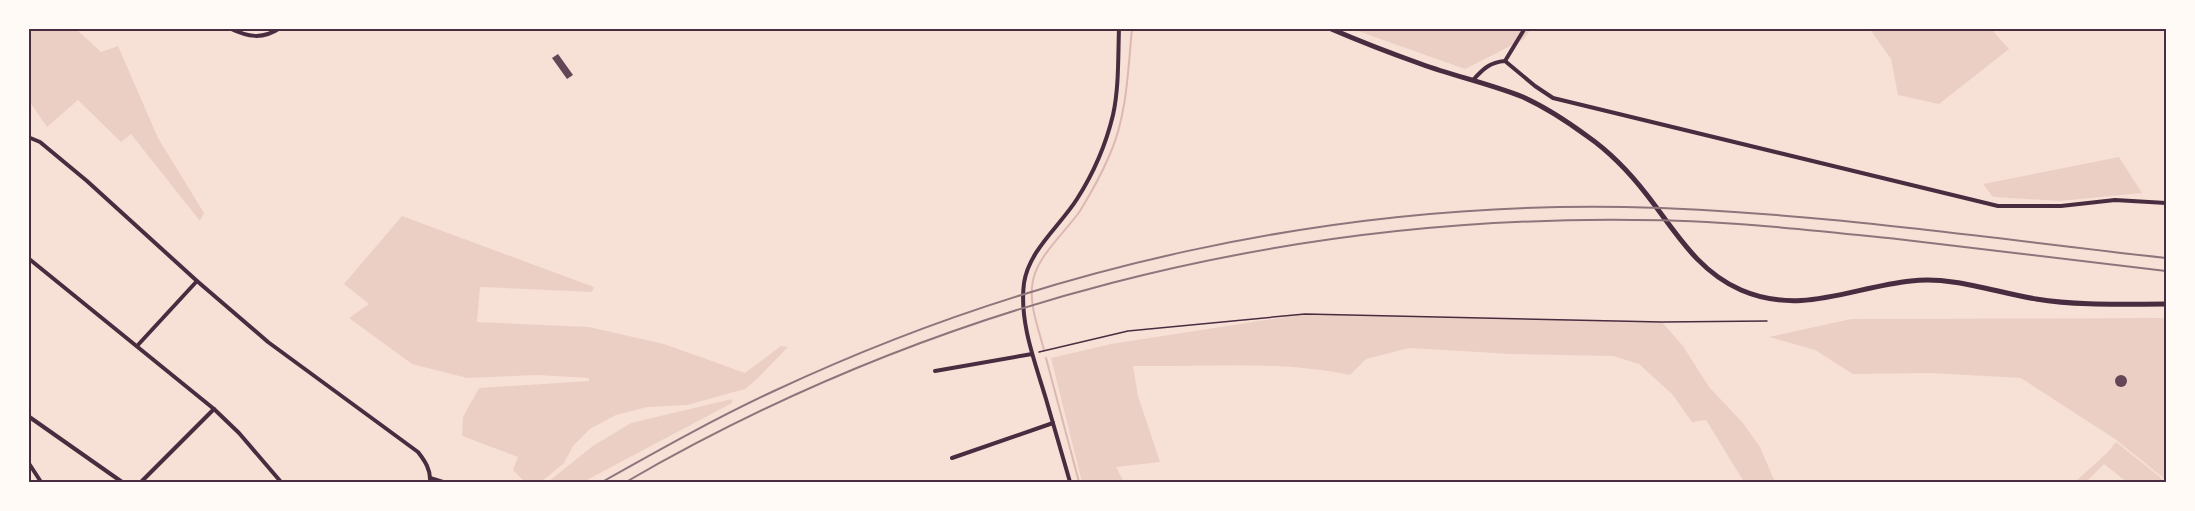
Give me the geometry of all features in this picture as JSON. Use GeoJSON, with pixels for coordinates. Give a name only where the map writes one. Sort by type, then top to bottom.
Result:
{"type":"FeatureCollection","features":[{"type":"Feature","properties":{"kind":"main road"},"geometry":{"type":"LineString","coordinates":[[1329,28],[1421,64],[1526,98],[1588,136],[1628,173],[1689,251],[1705,267],[1721,279],[1758,296],[1804,302],[1887,284],[1935,280],[2035,299],[2064,302],[2166,304]]}},
{"type":"Feature","properties":{"kind":"street"},"geometry":{"type":"LineString","coordinates":[[229,28],[245,36],[259,38],[270,35],[280,28]]}},
{"type":"Feature","properties":{"kind":"street"},"geometry":{"type":"LineString","coordinates":[[1070,483],[1032,354],[1024,306],[1024,284],[1027,271],[1044,243],[1078,197],[1100,154],[1113,114],[1119,28]]}},
{"type":"Feature","properties":{"kind":"street"},"geometry":{"type":"LineString","coordinates":[[1472,80],[1487,66],[1505,61],[1525,28]]}},
{"type":"Feature","properties":{"kind":"street"},"geometry":{"type":"LineString","coordinates":[[1505,61],[1553,98],[1998,206],[2061,206],[2115,200],[2166,203]]}},
{"type":"Feature","properties":{"kind":"street"},"geometry":{"type":"LineString","coordinates":[[28,137],[40,142],[87,181],[268,342],[418,452],[426,461],[430,480],[443,483]]}},
{"type":"Feature","properties":{"kind":"street"},"geometry":{"type":"LineString","coordinates":[[29,260],[214,409],[239,433],[281,483]]}},
{"type":"Feature","properties":{"kind":"street"},"geometry":{"type":"LineString","coordinates":[[137,346],[197,281]]}},
{"type":"Feature","properties":{"kind":"street"},"geometry":{"type":"LineString","coordinates":[[935,371],[1032,354]]}},
{"type":"Feature","properties":{"kind":"street"},"geometry":{"type":"LineString","coordinates":[[141,483],[214,409]]}},
{"type":"Feature","properties":{"kind":"street"},"geometry":{"type":"LineString","coordinates":[[28,416],[122,483]]}},
{"type":"Feature","properties":{"kind":"street"},"geometry":{"type":"LineString","coordinates":[[952,458],[1053,423]]}},
{"type":"Feature","properties":{"kind":"street"},"geometry":{"type":"LineString","coordinates":[[28,462],[41,483]]}},
{"type":"Feature","properties":{"kind":"path"},"geometry":{"type":"LineString","coordinates":[[1032,354],[1128,331],[1305,314],[1662,322],[1767,321]]}},
{"type":"Feature","properties":{"kind":"shaded area"},"geometry":{"type":"Polygon","coordinates":[[[28,29],[76,29],[101,52],[118,46],[158,138],[204,213],[200,221],[131,134],[121,142],[78,100],[47,127],[29,101],[28,29]]]}},
{"type":"Feature","properties":{"kind":"shaded area"},"geometry":{"type":"Polygon","coordinates":[[[1352,29],[1531,29],[1524,39],[1465,69],[1352,29]]]}},
{"type":"Feature","properties":{"kind":"shaded area"},"geometry":{"type":"Polygon","coordinates":[[[1870,29],[1991,29],[2009,49],[1939,104],[1898,95],[1891,59],[1870,29]]]}},
{"type":"Feature","properties":{"kind":"shaded area"},"geometry":{"type":"Polygon","coordinates":[[[2119,157],[2142,193],[2059,201],[1993,197],[1983,184],[2119,157]]]}},
{"type":"Feature","properties":{"kind":"shaded area"},"geometry":{"type":"Polygon","coordinates":[[[402,216],[594,287],[592,292],[480,287],[477,322],[589,327],[664,344],[745,373],[781,346],[788,347],[745,389],[687,405],[647,407],[616,415],[590,429],[573,446],[564,463],[541,482],[525,482],[513,470],[518,457],[462,436],[463,417],[479,388],[589,381],[589,378],[538,375],[467,378],[412,364],[349,318],[369,304],[344,284],[402,216]]]}},
{"type":"Feature","properties":{"kind":"shaded area"},"geometry":{"type":"Polygon","coordinates":[[[1305,314],[1662,322],[1683,346],[1709,387],[1743,423],[1760,447],[1775,482],[1744,482],[1706,420],[1692,422],[1672,394],[1639,364],[1613,356],[1511,354],[1409,348],[1366,359],[1350,375],[1296,367],[1133,366],[1138,396],[1160,462],[1116,467],[1124,482],[1082,482],[1051,358],[1111,344],[1305,314]]]}},
{"type":"Feature","properties":{"kind":"shaded area"},"geometry":{"type":"Polygon","coordinates":[[[2166,318],[2166,480],[2115,439],[2021,378],[1930,373],[1853,374],[1815,350],[1769,337],[1851,319],[2166,318]]]}},
{"type":"Feature","properties":{"kind":"shaded area"},"geometry":{"type":"Polygon","coordinates":[[[732,399],[732,403],[583,482],[548,482],[593,446],[631,423],[732,399]]]}},
{"type":"Feature","properties":{"kind":"shaded area"},"geometry":{"type":"Polygon","coordinates":[[[2116,442],[2166,482],[2127,482],[2104,464],[2086,482],[2075,482],[2116,442]]]}},
{"type":"Feature","properties":{"kind":"building"},"geometry":{"type":"Polygon","coordinates":[[[558,54],[573,75],[567,79],[552,58],[558,54]]]}},
{"type":"Feature","properties":{"kind":"building"},"geometry":{"type":"Polygon","coordinates":[[[2123,375],[2127,381],[2123,387],[2119,387],[2115,379],[2123,375]]]}},
{"type":"Feature","properties":{"kind":"waterway"},"geometry":{"type":"LineString","coordinates":[[1044,350],[1032,303],[1034,276],[1044,256],[1080,211],[1116,139],[1128,76],[1132,28]]}},
{"type":"Feature","properties":{"kind":"waterway"},"geometry":{"type":"LineString","coordinates":[[1046,358],[1079,482]]}},
{"type":"Feature","properties":{"kind":"railway"},"geometry":{"type":"LineString","coordinates":[[602,482],[709,423],[774,391],[874,347],[977,309],[1083,277],[1189,251],[1297,230],[1406,216],[1516,208],[1625,207],[1829,220],[2166,258]]}},
{"type":"Feature","properties":{"kind":"railway"},"geometry":{"type":"LineString","coordinates":[[626,482],[743,419],[863,365],[987,320],[1112,283],[1240,254],[1370,234],[1502,223],[1634,220],[1700,222],[1897,239],[2166,271]]}}]}
